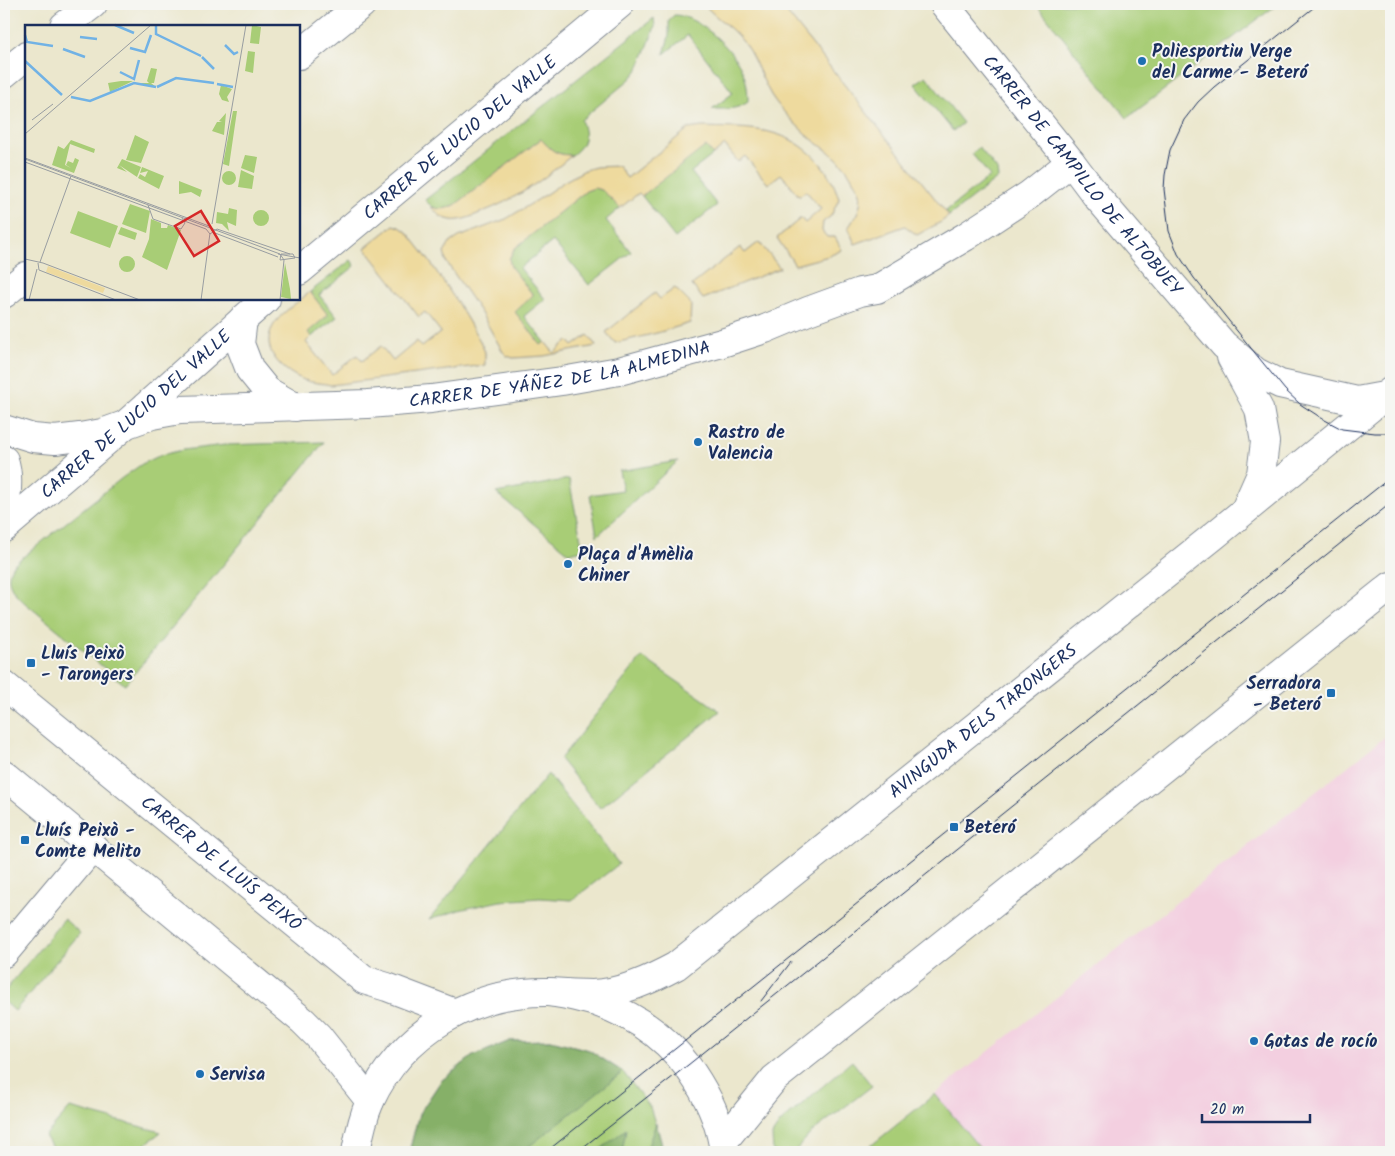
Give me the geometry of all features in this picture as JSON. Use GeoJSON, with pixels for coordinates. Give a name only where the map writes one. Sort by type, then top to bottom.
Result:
{"type":"FeatureCollection","features":[{"type":"Feature","properties":{"kind":"main road"},"geometry":{"type":"LineString","coordinates":[[65,25],[93,4]]}},
{"type":"Feature","properties":{"kind":"main road"},"geometry":{"type":"LineString","coordinates":[[300,54],[362,4]]}},
{"type":"Feature","properties":{"kind":"main road","name":"CARRER DE LUCIO DEL VALLE"},"geometry":{"type":"LineString","coordinates":[[300,270],[620,4]]}},
{"type":"Feature","properties":{"kind":"main road","name":"CARRER DE CAMPILLO DE ALTOBUEY"},"geometry":{"type":"LineString","coordinates":[[944,4],[1098,198],[1224,345],[1256,372],[1280,384],[1358,401],[1388,393]]}},
{"type":"Feature","properties":{"kind":"main road"},"geometry":{"type":"LineString","coordinates":[[4,74],[25,57]]}},
{"type":"Feature","properties":{"kind":"main road","name":"CARRER DE YÁÑEZ DE LA ALMEDINA"},"geometry":{"type":"LineString","coordinates":[[4,429],[33,438],[55,440],[102,432],[152,415],[180,410],[368,404],[431,399],[619,371],[722,343],[765,329],[860,292],[877,289],[965,238],[1029,195],[1071,162]]}},
{"type":"Feature","properties":{"kind":"main road"},"geometry":{"type":"LineString","coordinates":[[4,294],[25,277]]}},
{"type":"Feature","properties":{"kind":"main road","name":"CARRER DE LUCIO DEL VALLE"},"geometry":{"type":"LineString","coordinates":[[4,528],[125,425],[265,300]]}},
{"type":"Feature","properties":{"kind":"main road"},"geometry":{"type":"LineString","coordinates":[[243,319],[240,344],[250,370],[267,392],[295,407]]}},
{"type":"Feature","properties":{"kind":"main road","name":"CARRER DE CAMPILLO DE ALTOBUEY"},"geometry":{"type":"LineString","coordinates":[[1224,345],[1259,410],[1265,442],[1261,474],[1245,510]]}},
{"type":"Feature","properties":{"kind":"main road","name":"AVINGUDA DELS TARONGERS"},"geometry":{"type":"LineString","coordinates":[[549,992],[594,994],[626,988],[652,979],[676,966],[1388,393]]}},
{"type":"Feature","properties":{"kind":"main road"},"geometry":{"type":"LineString","coordinates":[[4,460],[6,466],[6,497],[4,511]]}},
{"type":"Feature","properties":{"kind":"main road"},"geometry":{"type":"LineString","coordinates":[[724,1147],[774,1079],[1391,586]]}},
{"type":"Feature","properties":{"kind":"main road","name":"CARRER DE LLUÍS PEIXÓ"},"geometry":{"type":"LineString","coordinates":[[4,685],[364,980],[455,1013]]}},
{"type":"Feature","properties":{"kind":"main road"},"geometry":{"type":"LineString","coordinates":[[4,774],[304,1021],[370,1101]]}},
{"type":"Feature","properties":{"kind":"main road"},"geometry":{"type":"LineString","coordinates":[[4,953],[93,848]]}},
{"type":"Feature","properties":{"kind":"main road"},"geometry":{"type":"LineString","coordinates":[[356,1152],[360,1130],[370,1101],[386,1074],[405,1050],[428,1029],[455,1013],[485,1000],[517,994],[549,992],[611,1007],[646,1025],[667,1043],[688,1065],[710,1101],[724,1147]]}},
{"type":"Feature","properties":{"kind":"shaded area"},"geometry":{"type":"Polygon","coordinates":[[[1391,732],[1391,1152],[863,1152],[935,1094],[1391,732]]]}},
{"type":"Feature","properties":{"kind":"green space","name":"Poliesportiu Verge del Carme - Beteró"},"geometry":{"type":"Polygon","coordinates":[[[1036,4],[1278,4],[1127,118],[1036,4]]]}},
{"type":"Feature","properties":{"kind":"green space"},"geometry":{"type":"Polygon","coordinates":[[[674,15],[694,21],[715,36],[725,46],[740,66],[744,75],[748,102],[735,108],[712,109],[733,93],[688,35],[664,54],[669,36],[669,21],[674,15]]]}},
{"type":"Feature","properties":{"kind":"green space"},"geometry":{"type":"Polygon","coordinates":[[[654,18],[655,27],[637,71],[581,120],[584,131],[583,143],[572,155],[555,152],[541,139],[455,205],[439,209],[425,200],[654,18]]]}},
{"type":"Feature","properties":{"kind":"green space"},"geometry":{"type":"Polygon","coordinates":[[[926,76],[963,123],[953,131],[915,84],[926,76]]]}},
{"type":"Feature","properties":{"kind":"green space"},"geometry":{"type":"Polygon","coordinates":[[[706,145],[713,155],[691,172],[717,205],[675,238],[642,196],[706,145]]]}},
{"type":"Feature","properties":{"kind":"green space"},"geometry":{"type":"Polygon","coordinates":[[[979,147],[997,170],[998,178],[949,216],[946,211],[990,176],[972,154],[979,147]]]}},
{"type":"Feature","properties":{"kind":"green space"},"geometry":{"type":"Polygon","coordinates":[[[594,188],[602,190],[620,208],[606,220],[631,252],[589,285],[553,241],[520,268],[545,299],[524,316],[545,342],[541,346],[514,311],[533,295],[511,267],[509,259],[514,249],[586,191],[594,188]]]}},
{"type":"Feature","properties":{"kind":"green space"},"geometry":{"type":"Polygon","coordinates":[[[351,260],[355,266],[319,295],[337,317],[311,337],[307,332],[328,315],[310,292],[351,260]]]}},
{"type":"Feature","properties":{"kind":"green space"},"geometry":{"type":"Polygon","coordinates":[[[324,442],[125,685],[25,603],[11,586],[9,576],[13,565],[122,478],[142,464],[161,455],[183,450],[225,445],[324,442]]]}},
{"type":"Feature","properties":{"kind":"green space"},"geometry":{"type":"Polygon","coordinates":[[[678,461],[597,536],[590,495],[623,490],[619,471],[678,461]]]}},
{"type":"Feature","properties":{"kind":"green space"},"geometry":{"type":"Polygon","coordinates":[[[569,479],[583,550],[569,553],[496,493],[569,479]]]}},
{"type":"Feature","properties":{"kind":"green space"},"geometry":{"type":"Polygon","coordinates":[[[642,657],[720,711],[600,808],[560,759],[642,657]]]}},
{"type":"Feature","properties":{"kind":"green space"},"geometry":{"type":"Polygon","coordinates":[[[548,774],[619,864],[572,900],[540,898],[500,901],[459,910],[429,920],[548,774]]]}},
{"type":"Feature","properties":{"kind":"green space"},"geometry":{"type":"Polygon","coordinates":[[[64,919],[80,933],[15,1011],[4,1001],[4,992],[64,919]]]}},
{"type":"Feature","properties":{"kind":"green space"},"geometry":{"type":"Polygon","coordinates":[[[551,1040],[589,1050],[623,1072],[650,1107],[664,1152],[409,1152],[419,1114],[441,1081],[473,1056],[510,1041],[551,1040]]]}},
{"type":"Feature","properties":{"kind":"green space"},"geometry":{"type":"Polygon","coordinates":[[[551,1040],[589,1050],[623,1072],[522,1152],[409,1152],[419,1114],[441,1081],[473,1056],[510,1041],[551,1040]]]}},
{"type":"Feature","properties":{"kind":"green space"},"geometry":{"type":"Polygon","coordinates":[[[852,1061],[872,1086],[811,1133],[794,1152],[773,1152],[772,1135],[780,1123],[852,1061]]]}},
{"type":"Feature","properties":{"kind":"green space"},"geometry":{"type":"Polygon","coordinates":[[[935,1094],[983,1152],[863,1152],[935,1094]]]}},
{"type":"Feature","properties":{"kind":"green space"},"geometry":{"type":"Polygon","coordinates":[[[70,1108],[161,1132],[143,1146],[128,1149],[126,1152],[55,1152],[45,1136],[70,1108]]]}},
{"type":"Feature","properties":{"kind":"green space"},"geometry":{"type":"Polygon","coordinates":[[[656,1123],[664,1152],[646,1152],[656,1123]]]}},
{"type":"Feature","properties":{"kind":"green space"},"geometry":{"type":"Polygon","coordinates":[[[626,1129],[622,1152],[597,1152],[626,1129]]]}},
{"type":"Feature","properties":{"kind":"sand"},"geometry":{"type":"Polygon","coordinates":[[[704,4],[780,4],[949,216],[917,235],[905,226],[855,244],[848,228],[858,212],[861,198],[859,190],[849,173],[838,160],[807,135],[783,111],[771,95],[745,44],[736,33],[704,4]]]}},
{"type":"Feature","properties":{"kind":"sand"},"geometry":{"type":"Polygon","coordinates":[[[702,127],[749,129],[777,134],[790,139],[811,154],[828,174],[839,199],[831,216],[823,222],[822,231],[827,237],[835,237],[842,250],[829,256],[795,265],[777,238],[801,218],[805,223],[821,209],[806,191],[799,196],[781,174],[768,184],[745,156],[738,162],[725,145],[713,155],[706,146],[642,196],[639,193],[620,208],[602,190],[594,188],[586,191],[514,249],[509,259],[511,267],[533,295],[515,312],[541,345],[545,342],[554,353],[568,340],[573,346],[588,335],[596,346],[544,356],[513,358],[507,356],[447,263],[444,253],[450,243],[459,237],[506,219],[585,170],[596,167],[618,166],[627,178],[688,129],[702,127]]]}},
{"type":"Feature","properties":{"kind":"sand"},"geometry":{"type":"Polygon","coordinates":[[[541,139],[555,152],[572,155],[529,188],[494,207],[460,220],[445,218],[431,207],[444,209],[455,205],[541,139]]]}},
{"type":"Feature","properties":{"kind":"sand"},"geometry":{"type":"Polygon","coordinates":[[[394,225],[407,232],[457,302],[485,352],[485,365],[331,385],[307,381],[297,377],[277,361],[272,354],[269,339],[271,330],[278,319],[310,292],[328,315],[308,332],[311,337],[306,342],[332,375],[357,355],[362,361],[381,346],[393,361],[417,341],[422,347],[441,332],[425,312],[419,317],[365,248],[394,225]]]}},
{"type":"Feature","properties":{"kind":"sand"},"geometry":{"type":"Polygon","coordinates":[[[759,242],[780,268],[703,299],[692,285],[740,247],[745,253],[759,242]]]}},
{"type":"Feature","properties":{"kind":"sand"},"geometry":{"type":"Polygon","coordinates":[[[675,288],[691,304],[690,323],[615,343],[606,332],[655,293],[660,299],[675,288]]]}},
{"type":"Feature","properties":{"kind":"tram line"},"geometry":{"type":"LineString","coordinates":[[1318,4],[1214,87],[1198,102],[1184,120],[1170,150],[1165,175],[1164,189],[1169,231],[1178,254],[1194,278],[1285,390],[1300,404],[1342,429],[1391,433]]}},
{"type":"Feature","properties":{"kind":"tram line"},"geometry":{"type":"LineString","coordinates":[[546,1152],[1391,477]]}},
{"type":"Feature","properties":{"kind":"tram line"},"geometry":{"type":"LineString","coordinates":[[577,1152],[1391,503]]}},
{"type":"Feature","properties":{"kind":"tram line"},"geometry":{"type":"LineString","coordinates":[[761,1001],[791,962]]}},
{"type":"Feature","properties":{"kind":"place","name":"Poliesportiu Verge del Carme - Beteró"},"geometry":{"type":"Point","coordinates":[1142,61]}},
{"type":"Feature","properties":{"kind":"place","name":"Rastro de Valencia"},"geometry":{"type":"Point","coordinates":[698,442]}},
{"type":"Feature","properties":{"kind":"place","name":"Plaça d'Amèlia Chiner"},"geometry":{"type":"Point","coordinates":[568,564]}},
{"type":"Feature","properties":{"kind":"place","name":"Lluís Peixò - Tarongers"},"geometry":{"type":"Point","coordinates":[31,663]}},
{"type":"Feature","properties":{"kind":"place","name":"Serradora - Beteró"},"geometry":{"type":"Point","coordinates":[1331,693]}},
{"type":"Feature","properties":{"kind":"place","name":"Beteró"},"geometry":{"type":"Point","coordinates":[954,827]}},
{"type":"Feature","properties":{"kind":"place","name":"Lluís Peixò - Comte Melito"},"geometry":{"type":"Point","coordinates":[25,840]}},
{"type":"Feature","properties":{"kind":"place","name":"Gotas de rocío"},"geometry":{"type":"Point","coordinates":[1254,1041]}},
{"type":"Feature","properties":{"kind":"place","name":"Servisa"},"geometry":{"type":"Point","coordinates":[200,1074]}}]}
